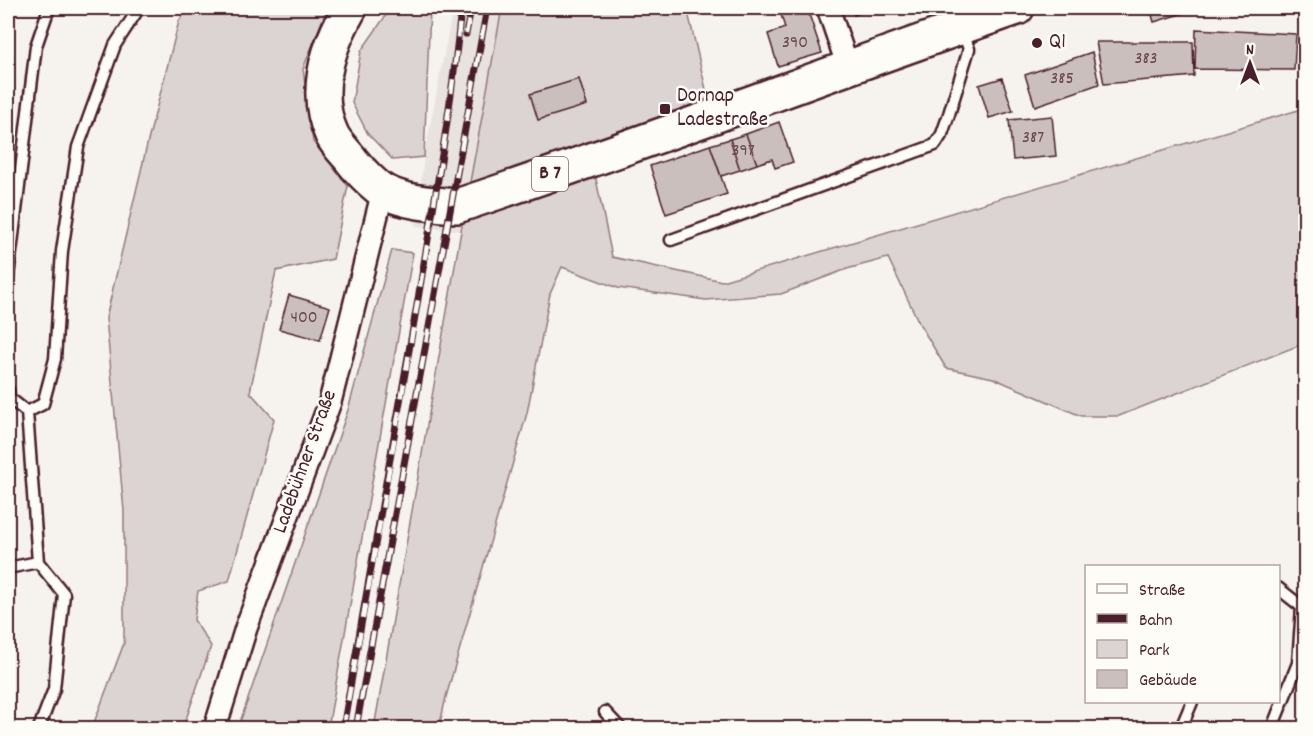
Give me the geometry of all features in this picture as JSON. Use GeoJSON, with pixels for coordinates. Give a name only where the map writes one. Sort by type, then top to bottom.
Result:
{"type":"FeatureCollection","features":[{"type":"Feature","properties":{"kind":"main road","name":"B 7"},"geometry":{"type":"LineString","coordinates":[[350,8],[338,30],[326,63],[323,83],[327,119],[333,136],[356,166],[383,191],[414,202],[457,206],[715,117],[848,67],[958,17],[1017,8]]}},
{"type":"Feature","properties":{"kind":"street"},"geometry":{"type":"LineString","coordinates":[[828,8],[848,67]]}},
{"type":"Feature","properties":{"kind":"street","name":"Ladebühner Straße"},"geometry":{"type":"LineString","coordinates":[[215,729],[246,628],[330,402],[383,191]]}},
{"type":"Feature","properties":{"kind":"lane"},"geometry":{"type":"LineString","coordinates":[[8,277],[36,46],[49,8]]}},
{"type":"Feature","properties":{"kind":"lane"},"geometry":{"type":"LineString","coordinates":[[27,411],[43,404],[55,359],[63,251],[78,147],[115,45],[139,8]]}},
{"type":"Feature","properties":{"kind":"lane"},"geometry":{"type":"LineString","coordinates":[[671,240],[934,145],[942,134],[969,49],[958,17]]}},
{"type":"Feature","properties":{"kind":"lane"},"geometry":{"type":"LineString","coordinates":[[8,389],[9,398],[27,411],[38,562],[64,594],[54,689],[39,729]]}},
{"type":"Feature","properties":{"kind":"lane"},"geometry":{"type":"LineString","coordinates":[[8,568],[38,562]]}},
{"type":"Feature","properties":{"kind":"lane"},"geometry":{"type":"LineString","coordinates":[[1272,729],[1298,663],[1302,607],[1280,590]]}},
{"type":"Feature","properties":{"kind":"lane"},"geometry":{"type":"LineString","coordinates":[[1181,729],[1192,703]]}},
{"type":"Feature","properties":{"kind":"lane"},"geometry":{"type":"LineString","coordinates":[[605,712],[620,729]]}},
{"type":"Feature","properties":{"kind":"shaded area"},"geometry":{"type":"Polygon","coordinates":[[[453,8],[506,8],[461,231],[415,226],[424,157],[453,8]]]}},
{"type":"Feature","properties":{"kind":"green space"},"geometry":{"type":"Polygon","coordinates":[[[187,8],[327,8],[303,69],[313,142],[348,186],[333,259],[276,271],[250,392],[274,419],[229,581],[198,591],[194,620],[211,646],[183,728],[92,728],[124,643],[124,511],[106,318],[179,21],[187,8]]]}},
{"type":"Feature","properties":{"kind":"green space"},"geometry":{"type":"Polygon","coordinates":[[[391,8],[430,8],[424,157],[393,160],[368,134],[352,103],[361,51],[391,8]]]}},
{"type":"Feature","properties":{"kind":"green space"},"geometry":{"type":"Polygon","coordinates":[[[502,8],[687,8],[708,98],[595,174],[612,257],[722,281],[1305,108],[1305,343],[1119,416],[1081,416],[993,378],[946,368],[920,325],[888,258],[847,269],[781,294],[706,300],[618,288],[562,267],[550,294],[527,413],[439,728],[374,728],[502,8]]]}},
{"type":"Feature","properties":{"kind":"green space"},"geometry":{"type":"Polygon","coordinates":[[[392,250],[413,253],[328,728],[238,728],[348,410],[392,250]]]}},
{"type":"Feature","properties":{"kind":"building"},"geometry":{"type":"Polygon","coordinates":[[[779,8],[807,8],[822,53],[778,66],[768,34],[785,28],[779,8]]]}},
{"type":"Feature","properties":{"kind":"building"},"geometry":{"type":"Polygon","coordinates":[[[852,8],[862,8],[863,12],[854,15],[852,8]]]}},
{"type":"Feature","properties":{"kind":"building"},"geometry":{"type":"Polygon","coordinates":[[[1150,8],[1200,8],[1154,22],[1150,8]]]}},
{"type":"Feature","properties":{"kind":"building"},"geometry":{"type":"Polygon","coordinates":[[[1196,29],[1296,34],[1294,70],[1195,69],[1196,29]]]}},
{"type":"Feature","properties":{"kind":"building"},"geometry":{"type":"Polygon","coordinates":[[[1096,42],[1193,42],[1194,76],[1104,84],[1096,42]]]}},
{"type":"Feature","properties":{"kind":"building"},"geometry":{"type":"Polygon","coordinates":[[[1092,52],[1099,84],[1035,106],[1025,75],[1092,52]]]}},
{"type":"Feature","properties":{"kind":"building"},"geometry":{"type":"Polygon","coordinates":[[[1002,78],[1013,111],[989,118],[979,85],[1002,78]]]}},
{"type":"Feature","properties":{"kind":"building"},"geometry":{"type":"Polygon","coordinates":[[[579,79],[587,105],[538,120],[530,94],[579,79]]]}},
{"type":"Feature","properties":{"kind":"building"},"geometry":{"type":"Polygon","coordinates":[[[1052,116],[1056,156],[1013,160],[1009,120],[1052,116]]]}},
{"type":"Feature","properties":{"kind":"building"},"geometry":{"type":"Polygon","coordinates":[[[779,122],[793,162],[775,168],[772,159],[757,164],[746,134],[779,122]]]}},
{"type":"Feature","properties":{"kind":"building"},"geometry":{"type":"Polygon","coordinates":[[[746,134],[757,164],[740,170],[730,139],[746,134]]]}},
{"type":"Feature","properties":{"kind":"building"},"geometry":{"type":"Polygon","coordinates":[[[730,139],[740,170],[721,176],[710,145],[730,139]]]}},
{"type":"Feature","properties":{"kind":"building"},"geometry":{"type":"Polygon","coordinates":[[[710,145],[727,194],[666,214],[650,166],[710,145]]]}},
{"type":"Feature","properties":{"kind":"building"},"geometry":{"type":"Polygon","coordinates":[[[289,295],[330,307],[320,340],[279,329],[289,295]]]}},
{"type":"Feature","properties":{"kind":"railway"},"geometry":{"type":"LineString","coordinates":[[343,728],[391,461],[436,190],[453,81],[461,8]]}},
{"type":"Feature","properties":{"kind":"railway"},"geometry":{"type":"LineString","coordinates":[[466,34],[471,8]]}},
{"type":"Feature","properties":{"kind":"railway"},"geometry":{"type":"LineString","coordinates":[[356,728],[487,8]]}},
{"type":"Feature","properties":{"kind":"place","name":"Q1"},"geometry":{"type":"Point","coordinates":[1037,43]}},
{"type":"Feature","properties":{"kind":"place","name":"Dornap Ladestraße"},"geometry":{"type":"Point","coordinates":[665,109]}}]}
